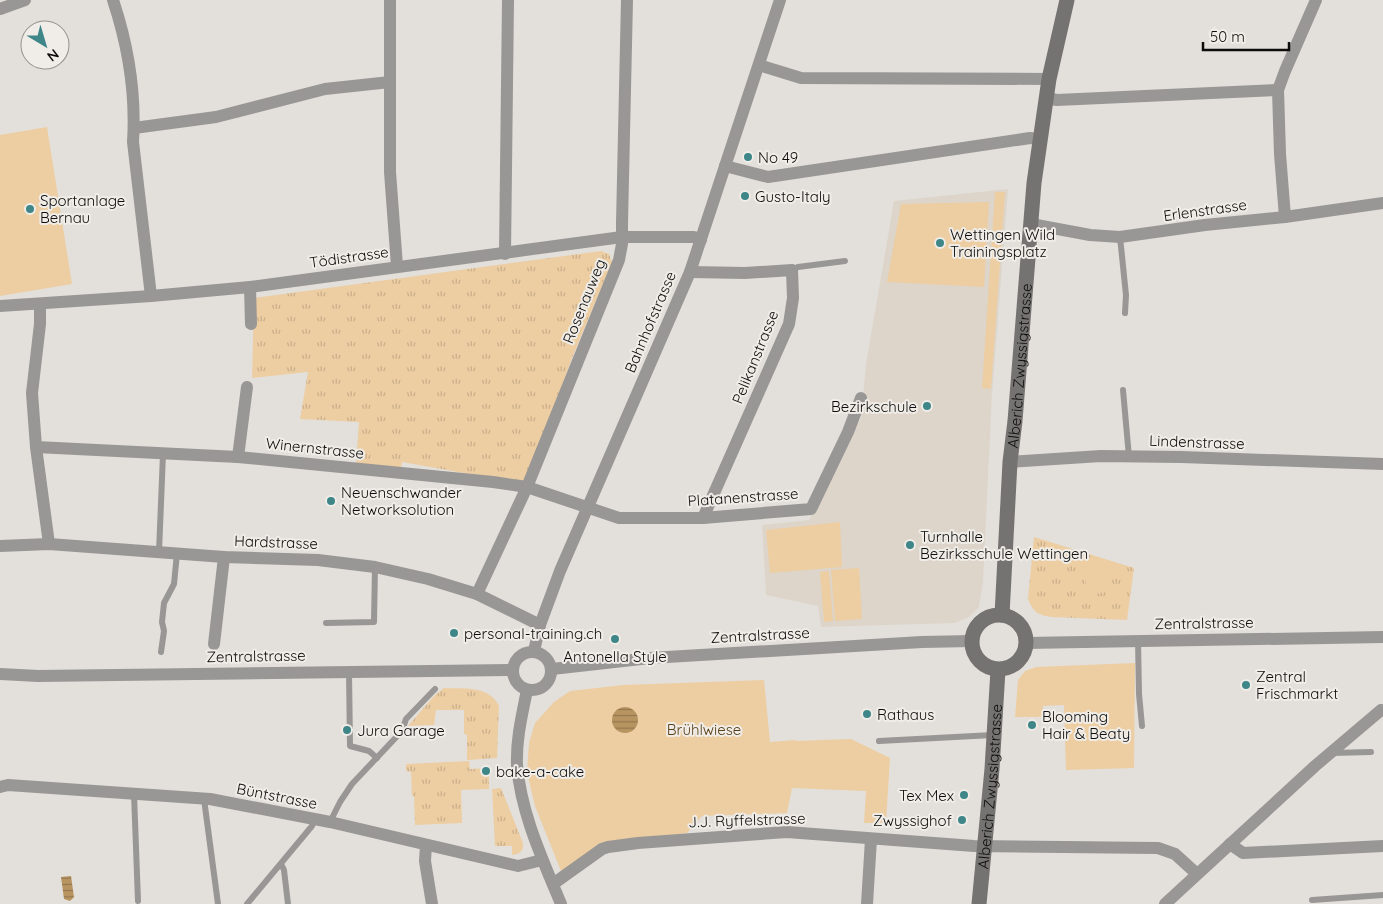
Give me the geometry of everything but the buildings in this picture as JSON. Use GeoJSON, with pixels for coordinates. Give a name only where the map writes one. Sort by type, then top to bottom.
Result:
{"type":"FeatureCollection","features":[{"type":"Feature","properties":{"kind":"street"},"geometry":{"type":"LineString","coordinates":[[0,9],[25,0]]}},
{"type":"Feature","properties":{"kind":"street"},"geometry":{"type":"LineString","coordinates":[[113,0],[131,76],[133,142],[151,296]]}},
{"type":"Feature","properties":{"kind":"street"},"geometry":{"type":"LineString","coordinates":[[390,0],[390,172],[397,266]]}},
{"type":"Feature","properties":{"kind":"street"},"geometry":{"type":"LineString","coordinates":[[505,254],[508,0]]}},
{"type":"Feature","properties":{"kind":"street","name":"Rosenauweg"},"geometry":{"type":"LineString","coordinates":[[477,594],[527,487],[619,260],[622,237],[627,0]]}},
{"type":"Feature","properties":{"kind":"street","name":"Bahnhofstrasse"},"geometry":{"type":"LineString","coordinates":[[534,651],[540,625],[560,571],[690,272],[780,0]]}},
{"type":"Feature","properties":{"kind":"street","name":"Alberich Zwyssigstrasse"},"geometry":{"type":"LineString","coordinates":[[1002,615],[1010,462],[1039,139],[1049,79],[1067,0]]}},
{"type":"Feature","properties":{"kind":"street"},"geometry":{"type":"LineString","coordinates":[[1285,217],[1280,154],[1278,90],[1316,0]]}},
{"type":"Feature","properties":{"kind":"street"},"geometry":{"type":"LineString","coordinates":[[759,66],[801,78],[1049,79]]}},
{"type":"Feature","properties":{"kind":"street"},"geometry":{"type":"LineString","coordinates":[[134,128],[216,118],[325,89],[390,82]]}},
{"type":"Feature","properties":{"kind":"street"},"geometry":{"type":"LineString","coordinates":[[1046,98],[1057,100],[1278,90]]}},
{"type":"Feature","properties":{"kind":"street"},"geometry":{"type":"LineString","coordinates":[[726,166],[768,177],[1030,138],[1039,139]]}},
{"type":"Feature","properties":{"kind":"street","name":"Erlenstrasse"},"geometry":{"type":"LineString","coordinates":[[1031,224],[1090,235],[1120,237],[1383,203]]}},
{"type":"Feature","properties":{"kind":"street","name":"Tödistrasse"},"geometry":{"type":"LineString","coordinates":[[0,306],[250,287],[622,237],[694,237],[701,240]]}},
{"type":"Feature","properties":{"kind":"street"},"geometry":{"type":"LineString","coordinates":[[690,272],[745,273],[792,270]]}},
{"type":"Feature","properties":{"kind":"street","name":"Pelikanstrasse"},"geometry":{"type":"LineString","coordinates":[[704,518],[789,324],[793,298],[792,270]]}},
{"type":"Feature","properties":{"kind":"street"},"geometry":{"type":"LineString","coordinates":[[250,287],[251,324]]}},
{"type":"Feature","properties":{"kind":"street"},"geometry":{"type":"LineString","coordinates":[[40,304],[40,324],[32,393],[36,446],[49,544]]}},
{"type":"Feature","properties":{"kind":"street"},"geometry":{"type":"LineString","coordinates":[[238,457],[247,387]]}},
{"type":"Feature","properties":{"kind":"street","name":"Platanenstrasse"},"geometry":{"type":"LineString","coordinates":[[588,507],[619,518],[704,518],[811,509],[848,432],[861,398]]}},
{"type":"Feature","properties":{"kind":"street","name":"Winernstrasse"},"geometry":{"type":"LineString","coordinates":[[36,446],[238,457],[493,482],[527,487],[588,507]]}},
{"type":"Feature","properties":{"kind":"street","name":"Lindenstrasse"},"geometry":{"type":"LineString","coordinates":[[1010,462],[1101,456],[1383,464]]}},
{"type":"Feature","properties":{"kind":"street","name":"Hardstrasse"},"geometry":{"type":"LineString","coordinates":[[0,546],[49,544],[224,557],[318,560],[375,567],[428,579],[477,594],[540,625]]}},
{"type":"Feature","properties":{"kind":"street"},"geometry":{"type":"LineString","coordinates":[[214,644],[224,557]]}},
{"type":"Feature","properties":{"kind":"street"},"geometry":{"type":"LineString","coordinates":[[1002,615],[1018,622],[1023,629],[1026,643],[1021,658],[1015,664],[998,670],[983,665],[972,650],[972,641],[978,624],[993,616],[1002,615]]}},
{"type":"Feature","properties":{"kind":"street","name":"Zentralstrasse"},"geometry":{"type":"LineString","coordinates":[[1026,643],[1383,637]]}},
{"type":"Feature","properties":{"kind":"street","name":"Zentralstrasse"},"geometry":{"type":"LineString","coordinates":[[552,669],[650,658],[922,642],[972,641]]}},
{"type":"Feature","properties":{"kind":"street"},"geometry":{"type":"LineString","coordinates":[[534,651],[540,652],[548,659],[552,669],[550,680],[542,687],[532,690],[522,688],[515,680],[513,670],[514,663],[522,654],[534,651]]}},
{"type":"Feature","properties":{"kind":"street","name":"Zentralstrasse"},"geometry":{"type":"LineString","coordinates":[[0,674],[38,676],[513,670]]}},
{"type":"Feature","properties":{"kind":"street","name":"Alberich Zwyssigstrasse"},"geometry":{"type":"LineString","coordinates":[[978,904],[994,735],[998,670]]}},
{"type":"Feature","properties":{"kind":"street"},"geometry":{"type":"LineString","coordinates":[[527,690],[518,729],[517,764],[522,795],[542,860],[561,904]]}},
{"type":"Feature","properties":{"kind":"street"},"geometry":{"type":"LineString","coordinates":[[1166,904],[1380,710]]}},
{"type":"Feature","properties":{"kind":"street","name":"Büntstrasse"},"geometry":{"type":"LineString","coordinates":[[0,787],[8,785],[204,799],[330,822],[518,866],[542,860]]}},
{"type":"Feature","properties":{"kind":"street","name":"J.J. Ryffelstrasse"},"geometry":{"type":"LineString","coordinates":[[553,884],[608,846],[787,832],[984,846],[1158,848],[1175,854],[1197,874]]}},
{"type":"Feature","properties":{"kind":"street"},"geometry":{"type":"LineString","coordinates":[[867,904],[871,839]]}},
{"type":"Feature","properties":{"kind":"street"},"geometry":{"type":"LineString","coordinates":[[1230,844],[1243,853],[1383,846]]}},
{"type":"Feature","properties":{"kind":"street"},"geometry":{"type":"LineString","coordinates":[[426,845],[425,861],[432,904]]}},
{"type":"Feature","properties":{"kind":"lane"},"geometry":{"type":"LineString","coordinates":[[1120,237],[1126,312]]}},
{"type":"Feature","properties":{"kind":"lane"},"geometry":{"type":"LineString","coordinates":[[792,270],[798,267],[845,261]]}},
{"type":"Feature","properties":{"kind":"lane"},"geometry":{"type":"LineString","coordinates":[[1124,390],[1129,457]]}},
{"type":"Feature","properties":{"kind":"lane"},"geometry":{"type":"LineString","coordinates":[[159,552],[163,454]]}},
{"type":"Feature","properties":{"kind":"lane"},"geometry":{"type":"LineString","coordinates":[[161,652],[164,603],[174,584],[177,553]]}},
{"type":"Feature","properties":{"kind":"lane"},"geometry":{"type":"LineString","coordinates":[[326,622],[374,622],[375,567]]}},
{"type":"Feature","properties":{"kind":"lane"},"geometry":{"type":"LineString","coordinates":[[1138,640],[1138,694],[1142,726]]}},
{"type":"Feature","properties":{"kind":"lane"},"geometry":{"type":"LineString","coordinates":[[349,671],[350,746],[369,751],[377,758]]}},
{"type":"Feature","properties":{"kind":"lane"},"geometry":{"type":"LineString","coordinates":[[330,822],[352,784],[402,731],[406,720],[435,689]]}},
{"type":"Feature","properties":{"kind":"lane"},"geometry":{"type":"LineString","coordinates":[[879,741],[994,735]]}},
{"type":"Feature","properties":{"kind":"lane"},"geometry":{"type":"LineString","coordinates":[[1331,753],[1371,752]]}},
{"type":"Feature","properties":{"kind":"lane"},"geometry":{"type":"LineString","coordinates":[[134,794],[138,901]]}},
{"type":"Feature","properties":{"kind":"lane"},"geometry":{"type":"LineString","coordinates":[[204,799],[218,904]]}},
{"type":"Feature","properties":{"kind":"lane"},"geometry":{"type":"LineString","coordinates":[[246,904],[281,864],[315,820]]}},
{"type":"Feature","properties":{"kind":"lane"},"geometry":{"type":"LineString","coordinates":[[281,864],[284,870],[288,904]]}},
{"type":"Feature","properties":{"kind":"lane"},"geometry":{"type":"LineString","coordinates":[[1312,900],[1383,895]]}},
{"type":"Feature","properties":{"kind":"shaded area","name":"Bezirkschule"},"geometry":{"type":"Polygon","coordinates":[[[1008,189],[992,394],[983,582],[979,607],[969,617],[955,623],[821,627],[818,606],[766,595],[762,525],[809,520],[861,418],[866,364],[894,201],[1008,189]]]}},
{"type":"Feature","properties":{"kind":"shaded area"},"geometry":{"type":"Polygon","coordinates":[[[625,707],[634,711],[638,720],[634,729],[625,733],[616,729],[612,720],[616,711],[625,707]]]}},
{"type":"Feature","properties":{"kind":"shaded area"},"geometry":{"type":"Polygon","coordinates":[[[71,876],[74,897],[70,901],[64,899],[61,877],[71,876]]]}},
{"type":"Feature","properties":{"kind":"green space","name":"Sportanlage Bernau"},"geometry":{"type":"Polygon","coordinates":[[[47,127],[72,284],[0,296],[0,135],[47,127]]]}},
{"type":"Feature","properties":{"kind":"green space"},"geometry":{"type":"Polygon","coordinates":[[[995,192],[1005,192],[991,389],[982,388],[995,192]]]}},
{"type":"Feature","properties":{"kind":"green space","name":"Wettingen Wild Trainingsplatz"},"geometry":{"type":"Polygon","coordinates":[[[989,202],[984,287],[887,282],[901,204],[989,202]]]}},
{"type":"Feature","properties":{"kind":"green space"},"geometry":{"type":"Polygon","coordinates":[[[601,251],[609,254],[612,262],[572,358],[526,484],[402,462],[401,468],[356,465],[359,422],[300,419],[308,372],[252,378],[254,298],[601,251]]]}},
{"type":"Feature","properties":{"kind":"green space"},"geometry":{"type":"Polygon","coordinates":[[[840,522],[842,567],[770,573],[766,530],[840,522]]]}},
{"type":"Feature","properties":{"kind":"green space"},"geometry":{"type":"Polygon","coordinates":[[[1034,537],[1134,568],[1127,620],[1051,617],[1036,612],[1028,599],[1034,537]]]}},
{"type":"Feature","properties":{"kind":"green space"},"geometry":{"type":"Polygon","coordinates":[[[1082,556],[1105,562],[1108,591],[1088,596],[1082,556]]]}},
{"type":"Feature","properties":{"kind":"green space"},"geometry":{"type":"Polygon","coordinates":[[[859,568],[862,619],[835,621],[831,570],[859,568]]]}},
{"type":"Feature","properties":{"kind":"green space"},"geometry":{"type":"Polygon","coordinates":[[[829,571],[833,621],[824,622],[820,572],[829,571]]]}},
{"type":"Feature","properties":{"kind":"green space"},"geometry":{"type":"Polygon","coordinates":[[[1135,663],[1134,768],[1066,770],[1064,705],[1043,706],[1042,717],[1015,717],[1018,680],[1025,671],[1036,667],[1135,663]]]}},
{"type":"Feature","properties":{"kind":"green space","name":"Brühlwiese"},"geometry":{"type":"Polygon","coordinates":[[[764,680],[770,742],[851,739],[890,758],[886,823],[864,823],[866,791],[792,788],[787,813],[702,816],[687,833],[602,844],[561,871],[535,806],[527,772],[529,743],[535,723],[554,702],[570,691],[623,685],[764,680]]]}},
{"type":"Feature","properties":{"kind":"green space"},"geometry":{"type":"Polygon","coordinates":[[[444,688],[482,691],[495,699],[499,706],[497,758],[467,760],[464,710],[436,710],[434,725],[408,726],[434,696],[444,688]]]}},
{"type":"Feature","properties":{"kind":"green space"},"geometry":{"type":"Polygon","coordinates":[[[469,761],[470,769],[489,768],[489,789],[461,790],[462,823],[415,825],[411,772],[406,771],[406,764],[469,761]]]}},
{"type":"Feature","properties":{"kind":"green space"},"geometry":{"type":"Polygon","coordinates":[[[501,788],[523,843],[522,850],[515,855],[512,855],[512,846],[495,846],[492,789],[501,788]]]}},
{"type":"Feature","properties":{"kind":"place","name":"No 49"},"geometry":{"type":"Point","coordinates":[748,157]}},
{"type":"Feature","properties":{"kind":"place","name":"Gusto-Italy"},"geometry":{"type":"Point","coordinates":[745,196]}},
{"type":"Feature","properties":{"kind":"place","name":"Sportanlage Bernau"},"geometry":{"type":"Point","coordinates":[30,209]}},
{"type":"Feature","properties":{"kind":"place","name":"Wettingen Wild Trainingsplatz"},"geometry":{"type":"Point","coordinates":[940,243]}},
{"type":"Feature","properties":{"kind":"place","name":"Bezirkschule"},"geometry":{"type":"Point","coordinates":[927,406]}},
{"type":"Feature","properties":{"kind":"place","name":"Neuenschwander Networksolution"},"geometry":{"type":"Point","coordinates":[331,501]}},
{"type":"Feature","properties":{"kind":"place","name":"Turnhalle Bezirksschule Wettingen"},"geometry":{"type":"Point","coordinates":[910,545]}},
{"type":"Feature","properties":{"kind":"place","name":"personal-training.ch"},"geometry":{"type":"Point","coordinates":[454,633]}},
{"type":"Feature","properties":{"kind":"place","name":"Antonella Style"},"geometry":{"type":"Point","coordinates":[615,639]}},
{"type":"Feature","properties":{"kind":"place","name":"Zentral Frischmarkt"},"geometry":{"type":"Point","coordinates":[1246,685]}},
{"type":"Feature","properties":{"kind":"place","name":"Rathaus"},"geometry":{"type":"Point","coordinates":[867,714]}},
{"type":"Feature","properties":{"kind":"place","name":"Blooming Hair & Beaty"},"geometry":{"type":"Point","coordinates":[1032,725]}},
{"type":"Feature","properties":{"kind":"place","name":"Jura Garage"},"geometry":{"type":"Point","coordinates":[347,730]}},
{"type":"Feature","properties":{"kind":"place","name":"bake-a-cake"},"geometry":{"type":"Point","coordinates":[486,771]}},
{"type":"Feature","properties":{"kind":"place","name":"Tex Mex"},"geometry":{"type":"Point","coordinates":[964,795]}},
{"type":"Feature","properties":{"kind":"place","name":"Zwyssighof"},"geometry":{"type":"Point","coordinates":[962,820]}}]}
